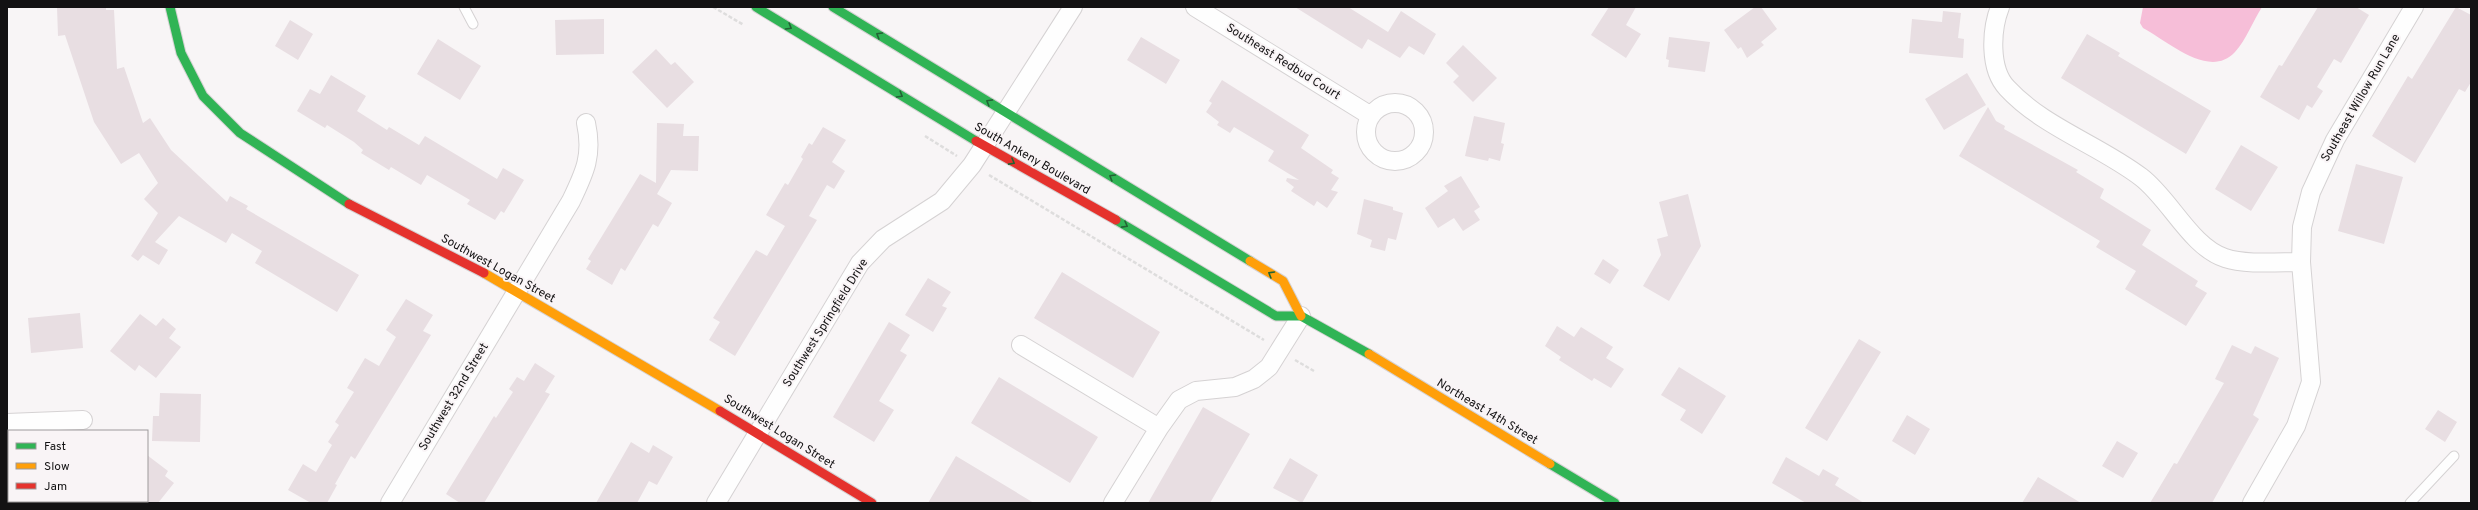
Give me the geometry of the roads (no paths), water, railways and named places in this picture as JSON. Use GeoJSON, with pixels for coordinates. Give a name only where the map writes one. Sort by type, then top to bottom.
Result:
{"type":"FeatureCollection","features":[{"type":"Feature","properties":{"kind":"main road","name":"Southwest Logan Street"},"geometry":{"type":"LineString","coordinates":[[170,7],[181,53],[203,96],[240,133],[358,210],[470,265],[518,292],[757,433],[872,503]]}},
{"type":"Feature","properties":{"kind":"main road","name":"South Ankeny Boulevard"},"geometry":{"type":"LineString","coordinates":[[756,7],[985,146],[1169,250],[1276,316],[1301,316],[1347,341]]}},
{"type":"Feature","properties":{"kind":"main road","name":"South Ankeny Boulevard"},"geometry":{"type":"LineString","coordinates":[[833,7],[1282,281],[1301,316]]}},
{"type":"Feature","properties":{"kind":"main road","name":"Northeast 14th Street"},"geometry":{"type":"LineString","coordinates":[[1347,341],[1615,503]]}},
{"type":"Feature","properties":{"kind":"street","name":"Southwest Springfield Drive"},"geometry":{"type":"LineString","coordinates":[[716,503],[860,263],[883,238],[942,201],[972,165],[1073,7]]}},
{"type":"Feature","properties":{"kind":"street","name":"Southeast Redbud Court"},"geometry":{"type":"LineString","coordinates":[[1195,7],[1371,116]]}},
{"type":"Feature","properties":{"kind":"street"},"geometry":{"type":"LineString","coordinates":[[2000,7],[1994,37],[1995,66],[2006,87],[2027,106],[2141,177],[2166,201],[2196,240],[2225,258],[2301,262]]}},
{"type":"Feature","properties":{"kind":"street","name":"Southeast Willow Run Lane"},"geometry":{"type":"LineString","coordinates":[[2252,503],[2296,426],[2311,382],[2301,262],[2302,226],[2311,192],[2335,140],[2414,7]]}},
{"type":"Feature","properties":{"kind":"street","name":"Southwest 32nd Street"},"geometry":{"type":"LineString","coordinates":[[390,503],[518,292],[571,201],[588,163],[589,137],[586,122]]}},
{"type":"Feature","properties":{"kind":"street"},"geometry":{"type":"LineString","coordinates":[[1113,503],[1159,428],[1179,400],[1196,391],[1235,387],[1254,379],[1269,367],[1278,349],[1301,316]]}},
{"type":"Feature","properties":{"kind":"street"},"geometry":{"type":"LineString","coordinates":[[1021,345],[1159,428]]}},
{"type":"Feature","properties":{"kind":"street"},"geometry":{"type":"LineString","coordinates":[[7,423],[83,420]]}},
{"type":"Feature","properties":{"kind":"lane"},"geometry":{"type":"LineString","coordinates":[[464,7],[473,24]]}},
{"type":"Feature","properties":{"kind":"lane"},"geometry":{"type":"LineString","coordinates":[[2410,503],[2454,456]]}}]}
